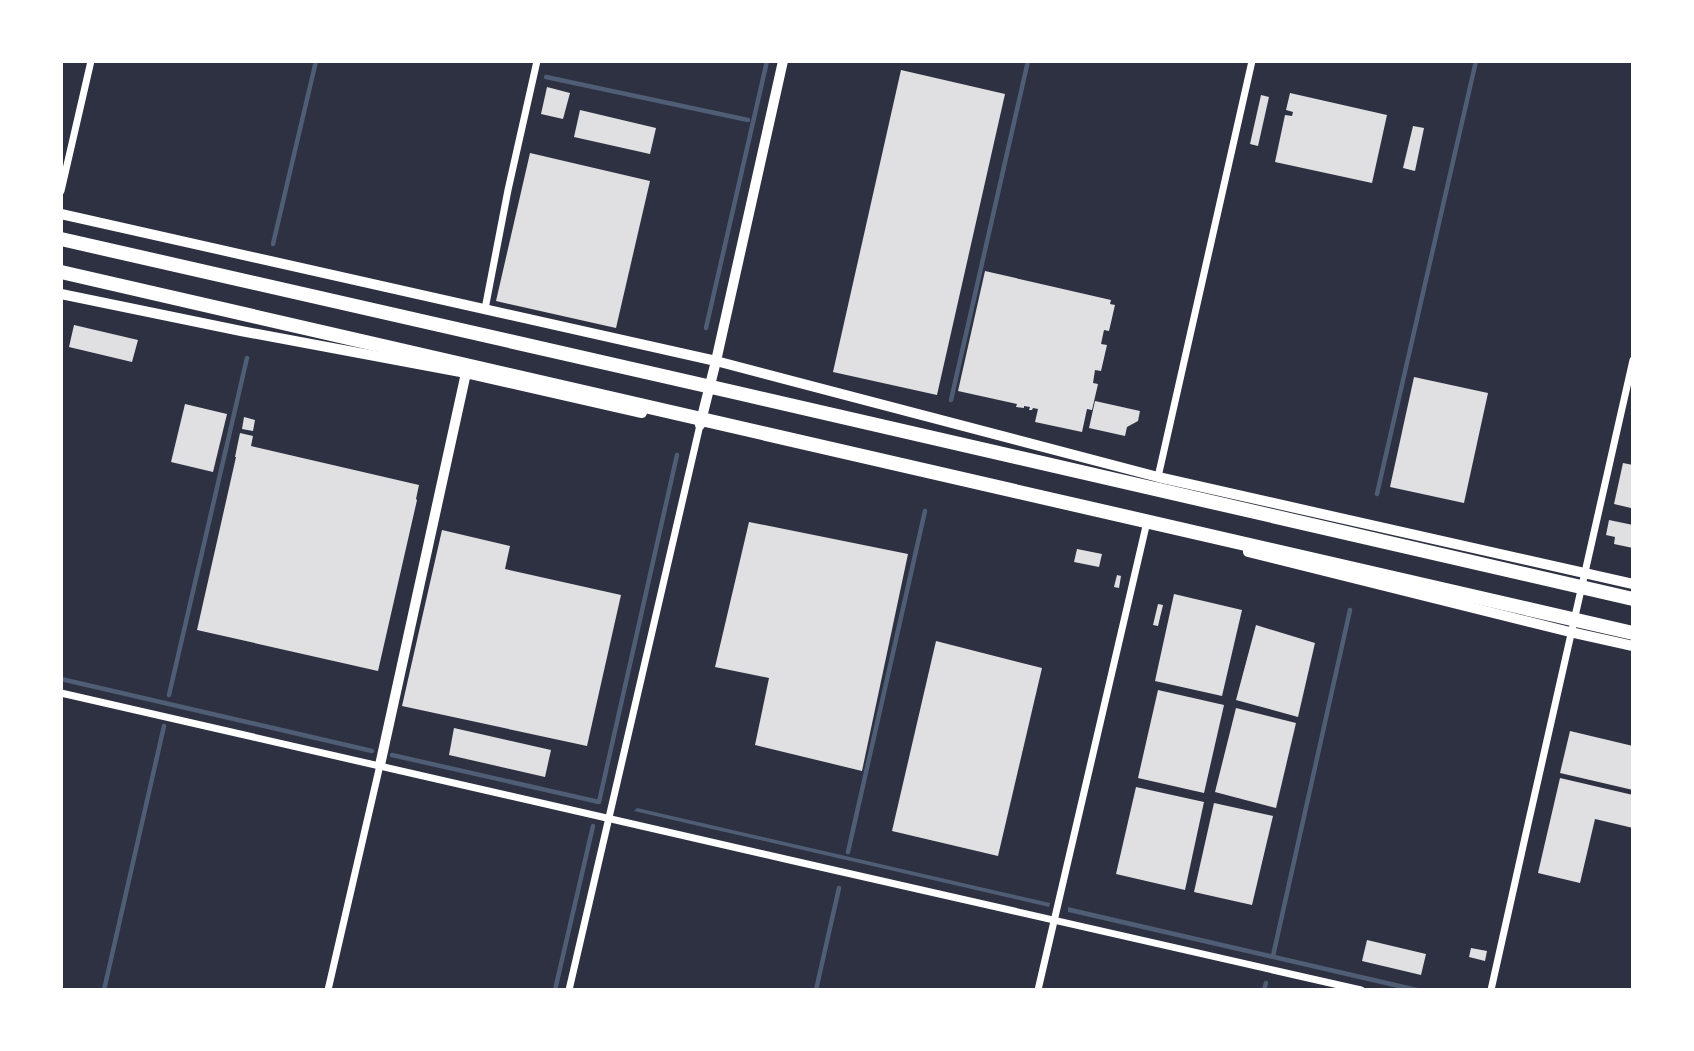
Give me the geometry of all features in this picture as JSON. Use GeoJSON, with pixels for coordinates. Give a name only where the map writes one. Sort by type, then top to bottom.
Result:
{"type":"FeatureCollection","features":[{"type":"Feature","properties":{"kind":"highway"},"geometry":{"type":"LineString","coordinates":[[61,239],[1633,599]]}},
{"type":"Feature","properties":{"kind":"highway"},"geometry":{"type":"LineString","coordinates":[[61,272],[1633,633]]}},
{"type":"Feature","properties":{"kind":"main road"},"geometry":{"type":"LineString","coordinates":[[61,214],[716,361],[1158,477],[1633,584]]}},
{"type":"Feature","properties":{"kind":"main road"},"geometry":{"type":"LineString","coordinates":[[61,294],[466,373],[700,425],[1146,526],[1633,646]]}},
{"type":"Feature","properties":{"kind":"street"},"geometry":{"type":"LineString","coordinates":[[61,191],[91,61]]}},
{"type":"Feature","properties":{"kind":"street"},"geometry":{"type":"LineString","coordinates":[[485,309],[537,61]]}},
{"type":"Feature","properties":{"kind":"street"},"geometry":{"type":"LineString","coordinates":[[569,990],[783,61]]}},
{"type":"Feature","properties":{"kind":"street"},"geometry":{"type":"LineString","coordinates":[[1158,477],[1252,61]]}},
{"type":"Feature","properties":{"kind":"street"},"geometry":{"type":"LineString","coordinates":[[1491,990],[1633,360]]}},
{"type":"Feature","properties":{"kind":"street"},"geometry":{"type":"LineString","coordinates":[[328,990],[466,373]]}},
{"type":"Feature","properties":{"kind":"street"},"geometry":{"type":"LineString","coordinates":[[1038,990],[1146,526]]}},
{"type":"Feature","properties":{"kind":"street"},"geometry":{"type":"LineString","coordinates":[[61,693],[1361,990]]}},
{"type":"Feature","properties":{"kind":"water"},"geometry":{"type":"Polygon","coordinates":[[[637,808],[1050,903],[1049,907],[634,811],[637,808]]]}},
{"type":"Feature","properties":{"kind":"water"},"geometry":{"type":"Polygon","coordinates":[[[1068,907],[1427,990],[1406,990],[1068,912],[1068,907]]]}},
{"type":"Feature","properties":{"kind":"building"},"geometry":{"type":"Polygon","coordinates":[[[901,70],[1005,94],[937,395],[833,372],[901,70]]]}},
{"type":"Feature","properties":{"kind":"building"},"geometry":{"type":"Polygon","coordinates":[[[547,87],[570,93],[563,119],[541,114],[547,87]]]}},
{"type":"Feature","properties":{"kind":"building"},"geometry":{"type":"Polygon","coordinates":[[[1290,93],[1387,115],[1372,183],[1275,162],[1285,115],[1292,116],[1293,112],[1286,110],[1290,93]]]}},
{"type":"Feature","properties":{"kind":"building"},"geometry":{"type":"Polygon","coordinates":[[[1261,95],[1269,97],[1258,146],[1250,144],[1261,95]]]}},
{"type":"Feature","properties":{"kind":"building"},"geometry":{"type":"Polygon","coordinates":[[[580,110],[656,128],[650,154],[574,137],[580,110]]]}},
{"type":"Feature","properties":{"kind":"building"},"geometry":{"type":"Polygon","coordinates":[[[1413,126],[1424,128],[1415,171],[1403,168],[1413,126]]]}},
{"type":"Feature","properties":{"kind":"building"},"geometry":{"type":"Polygon","coordinates":[[[530,153],[650,181],[616,328],[496,301],[530,153]]]}},
{"type":"Feature","properties":{"kind":"building"},"geometry":{"type":"Polygon","coordinates":[[[985,271],[1111,300],[1110,304],[1115,305],[1109,331],[1104,330],[1101,344],[1107,345],[1101,371],[1095,370],[1093,383],[1098,384],[1092,410],[1087,409],[1082,432],[1035,422],[1038,409],[1029,410],[1030,407],[1016,407],[1017,404],[958,391],[985,271]]]}},
{"type":"Feature","properties":{"kind":"building"},"geometry":{"type":"Polygon","coordinates":[[[74,325],[138,340],[132,362],[69,347],[74,325]]]}},
{"type":"Feature","properties":{"kind":"building"},"geometry":{"type":"Polygon","coordinates":[[[1414,377],[1488,393],[1464,503],[1390,487],[1414,377]]]}},
{"type":"Feature","properties":{"kind":"building"},"geometry":{"type":"Polygon","coordinates":[[[1095,401],[1140,411],[1138,421],[1127,427],[1125,436],[1089,428],[1095,401]]]}},
{"type":"Feature","properties":{"kind":"building"},"geometry":{"type":"Polygon","coordinates":[[[185,404],[227,414],[213,472],[171,462],[185,404]]]}},
{"type":"Feature","properties":{"kind":"building"},"geometry":{"type":"Polygon","coordinates":[[[244,417],[255,420],[253,431],[242,429],[244,417]]]}},
{"type":"Feature","properties":{"kind":"building"},"geometry":{"type":"Polygon","coordinates":[[[240,433],[253,436],[251,446],[419,485],[378,671],[197,630],[240,433]]]}},
{"type":"Feature","properties":{"kind":"building"},"geometry":{"type":"Polygon","coordinates":[[[1623,463],[1633,465],[1631,508],[1614,504],[1623,463]]]}},
{"type":"Feature","properties":{"kind":"building"},"geometry":{"type":"Polygon","coordinates":[[[1609,520],[1633,525],[1633,548],[1614,544],[1615,537],[1606,535],[1609,520]]]}},
{"type":"Feature","properties":{"kind":"building"},"geometry":{"type":"Polygon","coordinates":[[[749,522],[908,554],[862,771],[755,745],[769,678],[715,667],[749,522]]]}},
{"type":"Feature","properties":{"kind":"building"},"geometry":{"type":"Polygon","coordinates":[[[442,530],[510,546],[505,569],[621,595],[587,746],[402,706],[442,530]]]}},
{"type":"Feature","properties":{"kind":"building"},"geometry":{"type":"Polygon","coordinates":[[[1077,549],[1102,554],[1099,567],[1074,562],[1077,549]]]}},
{"type":"Feature","properties":{"kind":"building"},"geometry":{"type":"Polygon","coordinates":[[[1117,575],[1121,576],[1119,588],[1114,587],[1117,575]]]}},
{"type":"Feature","properties":{"kind":"building"},"geometry":{"type":"Polygon","coordinates":[[[1174,594],[1242,610],[1222,696],[1155,681],[1174,594]]]}},
{"type":"Feature","properties":{"kind":"building"},"geometry":{"type":"Polygon","coordinates":[[[1158,604],[1163,605],[1158,626],[1153,625],[1158,604]]]}},
{"type":"Feature","properties":{"kind":"building"},"geometry":{"type":"Polygon","coordinates":[[[1256,625],[1315,643],[1298,717],[1236,700],[1256,625]]]}},
{"type":"Feature","properties":{"kind":"building"},"geometry":{"type":"Polygon","coordinates":[[[936,641],[1042,668],[998,856],[892,831],[936,641]]]}},
{"type":"Feature","properties":{"kind":"building"},"geometry":{"type":"Polygon","coordinates":[[[1158,690],[1224,705],[1204,793],[1138,778],[1158,690]]]}},
{"type":"Feature","properties":{"kind":"building"},"geometry":{"type":"Polygon","coordinates":[[[1236,708],[1296,723],[1276,808],[1215,792],[1236,708]]]}},
{"type":"Feature","properties":{"kind":"building"},"geometry":{"type":"Polygon","coordinates":[[[454,728],[551,750],[545,777],[449,755],[454,728]]]}},
{"type":"Feature","properties":{"kind":"building"},"geometry":{"type":"Polygon","coordinates":[[[1570,731],[1633,746],[1633,790],[1560,773],[1570,731]]]}},
{"type":"Feature","properties":{"kind":"building"},"geometry":{"type":"Polygon","coordinates":[[[1560,778],[1633,795],[1633,828],[1595,819],[1580,883],[1538,873],[1560,778]]]}},
{"type":"Feature","properties":{"kind":"building"},"geometry":{"type":"Polygon","coordinates":[[[1136,787],[1204,802],[1185,890],[1116,874],[1136,787]]]}},
{"type":"Feature","properties":{"kind":"building"},"geometry":{"type":"Polygon","coordinates":[[[1214,803],[1273,816],[1252,905],[1194,892],[1214,803]]]}},
{"type":"Feature","properties":{"kind":"building"},"geometry":{"type":"Polygon","coordinates":[[[1367,940],[1426,954],[1421,975],[1362,961],[1367,940]]]}},
{"type":"Feature","properties":{"kind":"building"},"geometry":{"type":"Polygon","coordinates":[[[1471,948],[1487,951],[1485,961],[1469,957],[1471,948]]]}},
{"type":"Feature","properties":{"kind":"waterway"},"geometry":{"type":"LineString","coordinates":[[273,244],[316,61]]}},
{"type":"Feature","properties":{"kind":"waterway"},"geometry":{"type":"LineString","coordinates":[[706,328],[767,61]]}},
{"type":"Feature","properties":{"kind":"waterway"},"geometry":{"type":"LineString","coordinates":[[951,400],[1028,61]]}},
{"type":"Feature","properties":{"kind":"waterway"},"geometry":{"type":"LineString","coordinates":[[1377,494],[1476,61]]}},
{"type":"Feature","properties":{"kind":"waterway"},"geometry":{"type":"LineString","coordinates":[[546,77],[748,120]]}},
{"type":"Feature","properties":{"kind":"waterway"},"geometry":{"type":"LineString","coordinates":[[169,695],[247,358]]}},
{"type":"Feature","properties":{"kind":"waterway"},"geometry":{"type":"LineString","coordinates":[[392,755],[599,802],[677,455]]}},
{"type":"Feature","properties":{"kind":"waterway"},"geometry":{"type":"LineString","coordinates":[[848,852],[925,511]]}},
{"type":"Feature","properties":{"kind":"waterway"},"geometry":{"type":"LineString","coordinates":[[1273,956],[1350,610]]}},
{"type":"Feature","properties":{"kind":"waterway"},"geometry":{"type":"LineString","coordinates":[[61,679],[372,751]]}},
{"type":"Feature","properties":{"kind":"waterway"},"geometry":{"type":"LineString","coordinates":[[104,990],[164,726]]}},
{"type":"Feature","properties":{"kind":"waterway"},"geometry":{"type":"LineString","coordinates":[[555,990],[593,826]]}},
{"type":"Feature","properties":{"kind":"waterway"},"geometry":{"type":"LineString","coordinates":[[816,990],[839,888]]}},
{"type":"Feature","properties":{"kind":"waterway"},"geometry":{"type":"LineString","coordinates":[[1264,990],[1266,983]]}}]}
